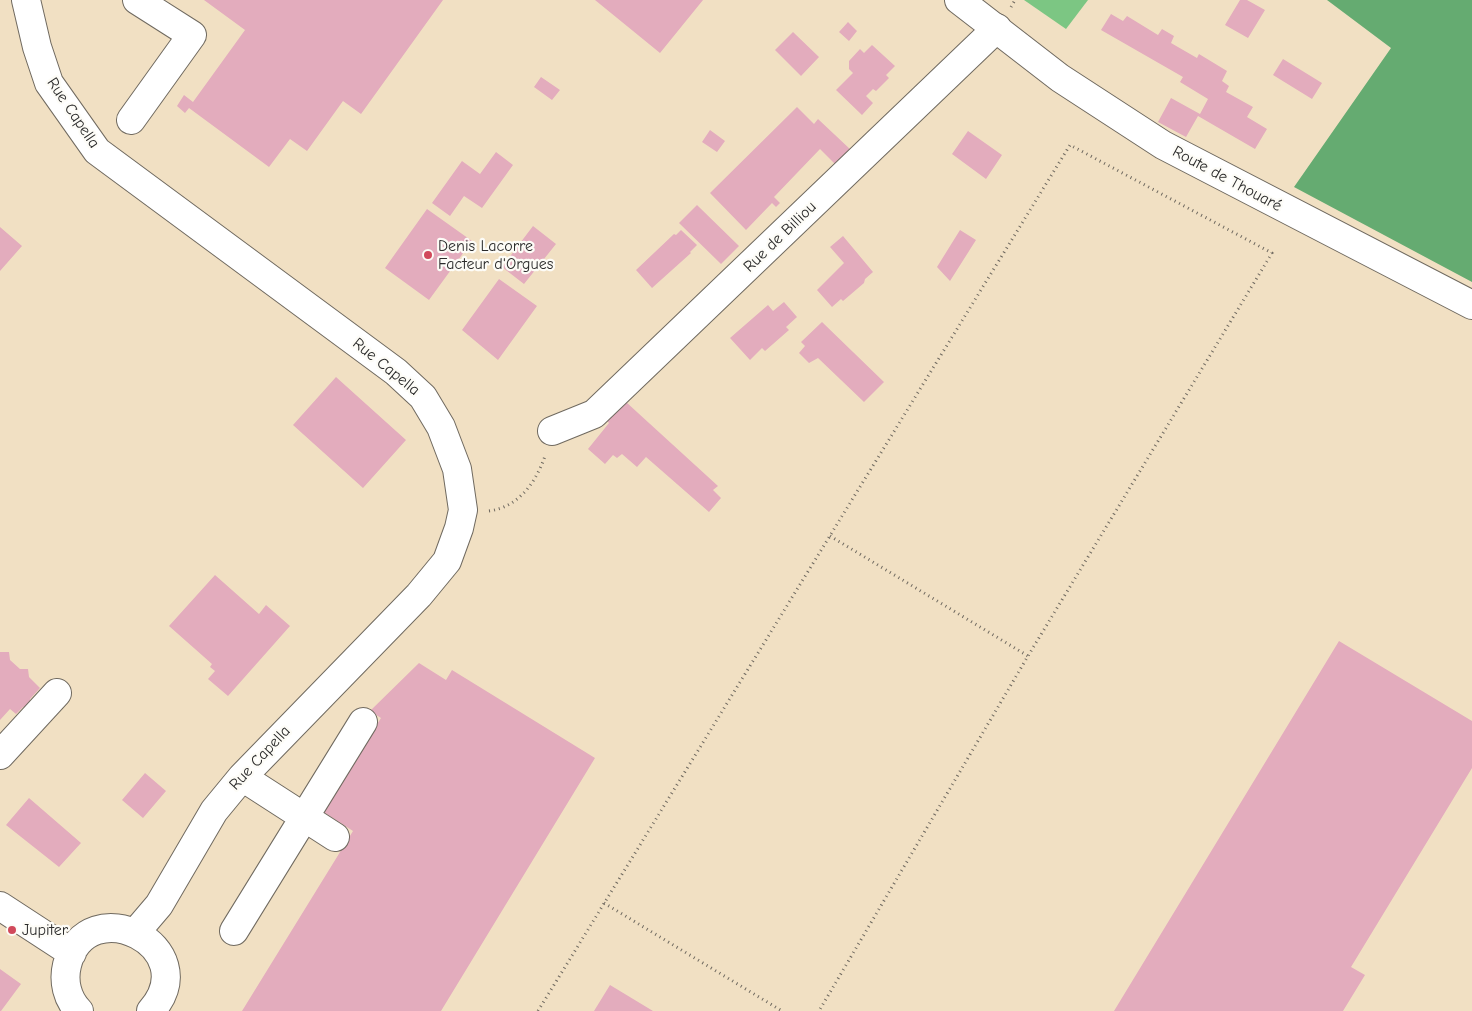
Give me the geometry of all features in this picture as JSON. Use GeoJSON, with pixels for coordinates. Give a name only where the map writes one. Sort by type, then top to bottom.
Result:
{"type":"FeatureCollection","features":[{"type":"Feature","properties":{"kind":"street","name":"Rue Capella"},"geometry":{"type":"LineString","coordinates":[[26,0],[49,83],[97,151],[396,372],[423,397],[441,427],[457,469],[463,510],[459,528],[447,561],[419,595],[242,777],[214,811],[159,905],[136,932]]}},
{"type":"Feature","properties":{"kind":"street"},"geometry":{"type":"LineString","coordinates":[[130,120],[192,35],[137,0]]}},
{"type":"Feature","properties":{"kind":"street","name":"Route de Thouaré"},"geometry":{"type":"LineString","coordinates":[[959,0],[1060,78],[1163,145],[1472,306]]}},
{"type":"Feature","properties":{"kind":"street","name":"Rue de Billiou"},"geometry":{"type":"LineString","coordinates":[[552,431],[594,414],[997,28]]}},
{"type":"Feature","properties":{"kind":"street"},"geometry":{"type":"LineString","coordinates":[[0,755],[57,693]]}},
{"type":"Feature","properties":{"kind":"street"},"geometry":{"type":"LineString","coordinates":[[234,931],[363,722]]}},
{"type":"Feature","properties":{"kind":"street"},"geometry":{"type":"LineString","coordinates":[[242,777],[335,837]]}},
{"type":"Feature","properties":{"kind":"street"},"geometry":{"type":"LineString","coordinates":[[0,906],[72,953]]}},
{"type":"Feature","properties":{"kind":"street"},"geometry":{"type":"LineString","coordinates":[[79,1011],[70,999],[66,980],[72,953],[86,937],[105,928],[126,929],[136,932],[153,944],[163,963],[164,983],[160,1008]]}},
{"type":"Feature","properties":{"kind":"path"},"geometry":{"type":"LineString","coordinates":[[538,1011],[1070,145],[1272,253],[1028,656],[819,1011]]}},
{"type":"Feature","properties":{"kind":"path"},"geometry":{"type":"LineString","coordinates":[[463,510],[482,511],[499,509],[526,491],[539,474],[552,431]]}},
{"type":"Feature","properties":{"kind":"path"},"geometry":{"type":"LineString","coordinates":[[830,536],[1028,656]]}},
{"type":"Feature","properties":{"kind":"path"},"geometry":{"type":"LineString","coordinates":[[604,903],[782,1011]]}},
{"type":"Feature","properties":{"kind":"green space"},"geometry":{"type":"Polygon","coordinates":[[[1024,0],[1088,0],[1066,29],[1024,0]]]}},
{"type":"Feature","properties":{"kind":"green space"},"geometry":{"type":"Polygon","coordinates":[[[1327,0],[1472,0],[1472,282],[1294,187],[1391,48],[1327,0]]]}},
{"type":"Feature","properties":{"kind":"building"},"geometry":{"type":"Polygon","coordinates":[[[204,0],[443,0],[361,114],[343,101],[307,151],[290,139],[269,167],[189,108],[185,113],[177,106],[184,95],[193,102],[245,30],[204,0]]]}},
{"type":"Feature","properties":{"kind":"building"},"geometry":{"type":"Polygon","coordinates":[[[595,0],[703,0],[660,53],[595,0]]]}},
{"type":"Feature","properties":{"kind":"building"},"geometry":{"type":"Polygon","coordinates":[[[1240,0],[1247,0],[1265,10],[1248,38],[1225,25],[1240,0]]]}},
{"type":"Feature","properties":{"kind":"building"},"geometry":{"type":"Polygon","coordinates":[[[1111,14],[1123,21],[1127,16],[1158,35],[1162,29],[1174,36],[1171,43],[1197,58],[1199,54],[1227,71],[1222,81],[1229,86],[1226,92],[1253,107],[1247,117],[1267,129],[1255,149],[1198,116],[1186,137],[1158,122],[1171,98],[1200,114],[1208,99],[1180,82],[1183,77],[1101,30],[1111,14]]]}},
{"type":"Feature","properties":{"kind":"building"},"geometry":{"type":"Polygon","coordinates":[[[848,22],[857,31],[849,41],[839,32],[848,22]]]}},
{"type":"Feature","properties":{"kind":"building"},"geometry":{"type":"Polygon","coordinates":[[[793,32],[819,57],[801,76],[775,50],[793,32]]]}},
{"type":"Feature","properties":{"kind":"building"},"geometry":{"type":"Polygon","coordinates":[[[872,45],[895,66],[886,75],[889,78],[876,91],[873,89],[866,96],[873,103],[862,115],[836,90],[853,73],[849,69],[849,61],[860,49],[864,53],[872,45]]]}},
{"type":"Feature","properties":{"kind":"building"},"geometry":{"type":"Polygon","coordinates":[[[1283,59],[1322,83],[1312,99],[1273,75],[1283,59]]]}},
{"type":"Feature","properties":{"kind":"building"},"geometry":{"type":"Polygon","coordinates":[[[541,77],[560,90],[552,100],[534,87],[541,77]]]}},
{"type":"Feature","properties":{"kind":"building"},"geometry":{"type":"Polygon","coordinates":[[[797,107],[814,124],[818,119],[851,150],[836,165],[820,149],[774,197],[780,203],[776,207],[772,203],[746,230],[710,193],[797,107]]]}},
{"type":"Feature","properties":{"kind":"building"},"geometry":{"type":"Polygon","coordinates":[[[710,130],[725,141],[717,152],[702,142],[710,130]]]}},
{"type":"Feature","properties":{"kind":"building"},"geometry":{"type":"Polygon","coordinates":[[[968,131],[1002,155],[986,179],[952,154],[968,131]]]}},
{"type":"Feature","properties":{"kind":"building"},"geometry":{"type":"Polygon","coordinates":[[[496,152],[513,165],[482,208],[464,196],[450,216],[432,203],[462,161],[480,174],[496,152]]]}},
{"type":"Feature","properties":{"kind":"building"},"geometry":{"type":"Polygon","coordinates":[[[697,205],[739,246],[721,264],[679,223],[697,205]]]}},
{"type":"Feature","properties":{"kind":"building","name":"Denis Lacorre Facteur d'Orgues"},"geometry":{"type":"Polygon","coordinates":[[[427,209],[472,241],[429,300],[385,268],[427,209]]]}},
{"type":"Feature","properties":{"kind":"building"},"geometry":{"type":"Polygon","coordinates":[[[533,226],[556,244],[524,284],[502,267],[533,226]]]}},
{"type":"Feature","properties":{"kind":"building"},"geometry":{"type":"Polygon","coordinates":[[[0,227],[22,246],[0,271],[0,227]]]}},
{"type":"Feature","properties":{"kind":"building"},"geometry":{"type":"Polygon","coordinates":[[[681,230],[697,245],[691,253],[652,288],[636,270],[674,234],[676,235],[681,230]]]}},
{"type":"Feature","properties":{"kind":"building"},"geometry":{"type":"Polygon","coordinates":[[[960,230],[976,240],[950,281],[937,267],[960,230]]]}},
{"type":"Feature","properties":{"kind":"building"},"geometry":{"type":"Polygon","coordinates":[[[843,236],[873,272],[865,279],[864,283],[843,301],[841,299],[832,307],[817,290],[844,263],[830,247],[843,236]]]}},
{"type":"Feature","properties":{"kind":"building"},"geometry":{"type":"Polygon","coordinates":[[[499,279],[537,306],[498,360],[462,330],[499,279]]]}},
{"type":"Feature","properties":{"kind":"building"},"geometry":{"type":"Polygon","coordinates":[[[784,302],[797,317],[786,327],[789,330],[765,351],[762,348],[750,360],[730,338],[768,305],[773,311],[784,302]]]}},
{"type":"Feature","properties":{"kind":"building"},"geometry":{"type":"Polygon","coordinates":[[[822,322],[884,382],[864,402],[818,358],[809,363],[799,353],[805,346],[801,342],[822,322]]]}},
{"type":"Feature","properties":{"kind":"building"},"geometry":{"type":"Polygon","coordinates":[[[336,377],[406,440],[363,488],[293,425],[336,377]]]}},
{"type":"Feature","properties":{"kind":"building"},"geometry":{"type":"Polygon","coordinates":[[[626,402],[718,486],[713,490],[721,498],[709,512],[646,457],[637,467],[622,454],[617,458],[613,455],[605,464],[588,449],[609,423],[607,421],[626,402]]]}},
{"type":"Feature","properties":{"kind":"building"},"geometry":{"type":"Polygon","coordinates":[[[215,575],[259,614],[266,605],[290,626],[228,696],[208,679],[215,671],[210,667],[212,664],[169,626],[215,575]]]}},
{"type":"Feature","properties":{"kind":"building"},"geometry":{"type":"Polygon","coordinates":[[[1339,641],[1472,721],[1472,768],[1351,967],[1365,975],[1343,1011],[1114,1011],[1339,641]]]}},
{"type":"Feature","properties":{"kind":"building"},"geometry":{"type":"Polygon","coordinates":[[[0,652],[9,652],[10,660],[20,669],[28,669],[29,677],[40,688],[30,699],[31,706],[23,707],[16,714],[10,709],[0,720],[0,652]]]}},
{"type":"Feature","properties":{"kind":"building"},"geometry":{"type":"Polygon","coordinates":[[[419,663],[446,680],[452,670],[595,758],[441,1011],[242,1011],[353,831],[322,811],[381,718],[370,711],[419,663]]]}},
{"type":"Feature","properties":{"kind":"building"},"geometry":{"type":"Polygon","coordinates":[[[145,773],[166,791],[143,818],[122,800],[145,773]]]}},
{"type":"Feature","properties":{"kind":"building"},"geometry":{"type":"Polygon","coordinates":[[[29,798],[81,843],[59,867],[6,825],[29,798]]]}},
{"type":"Feature","properties":{"kind":"building"},"geometry":{"type":"Polygon","coordinates":[[[0,969],[21,984],[1,1011],[0,1011],[0,969]]]}},
{"type":"Feature","properties":{"kind":"building"},"geometry":{"type":"Polygon","coordinates":[[[610,985],[653,1011],[594,1011],[610,985]]]}},
{"type":"Feature","properties":{"kind":"place","name":"Denis Lacorre Facteur d'Orgues"},"geometry":{"type":"Point","coordinates":[428,255]}},
{"type":"Feature","properties":{"kind":"place","name":"Jupiter"},"geometry":{"type":"Point","coordinates":[12,930]}}]}
